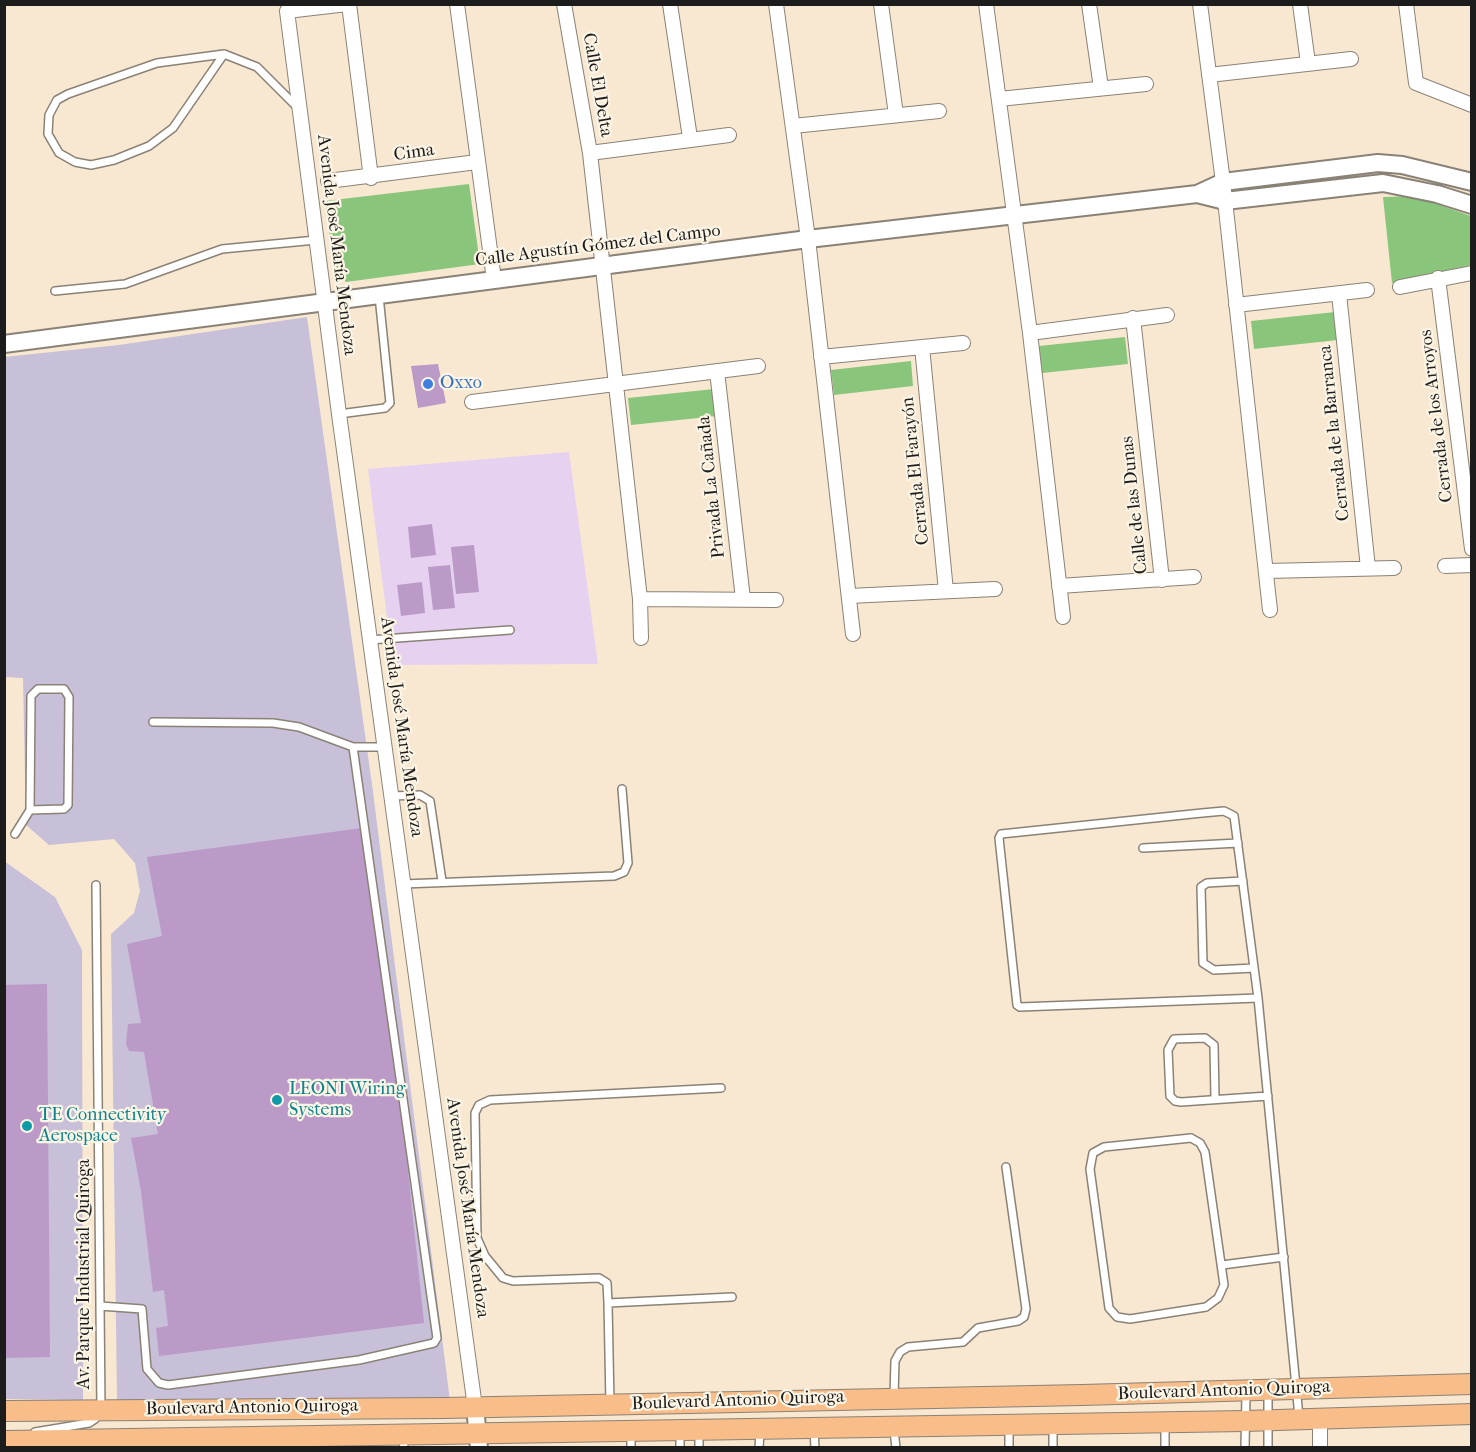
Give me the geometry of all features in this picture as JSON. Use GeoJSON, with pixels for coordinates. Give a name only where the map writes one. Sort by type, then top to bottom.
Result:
{"type":"FeatureCollection","features":[{"type":"Feature","properties":{"kind":"main road","name":"Boulevard Antonio Quiroga"},"geometry":{"type":"LineString","coordinates":[[4,1411],[475,1407],[1472,1384]]}},
{"type":"Feature","properties":{"kind":"main road","name":"Boulevard Antonio Quiroga"},"geometry":{"type":"LineString","coordinates":[[8,1441],[404,1442],[815,1438],[893,1427],[1245,1421],[1472,1414]]}},
{"type":"Feature","properties":{"kind":"street"},"geometry":{"type":"LineString","coordinates":[[286,8],[348,4]]}},
{"type":"Feature","properties":{"kind":"street","name":"Cima"},"geometry":{"type":"LineString","coordinates":[[348,4],[371,177],[477,162]]}},
{"type":"Feature","properties":{"kind":"street"},"geometry":{"type":"LineString","coordinates":[[457,4],[494,280]]}},
{"type":"Feature","properties":{"kind":"street","name":"Calle El Delta"},"geometry":{"type":"LineString","coordinates":[[564,4],[591,153],[690,138],[729,135]]}},
{"type":"Feature","properties":{"kind":"street"},"geometry":{"type":"LineString","coordinates":[[670,4],[690,138]]}},
{"type":"Feature","properties":{"kind":"street"},"geometry":{"type":"LineString","coordinates":[[776,4],[808,239],[853,634]]}},
{"type":"Feature","properties":{"kind":"street"},"geometry":{"type":"LineString","coordinates":[[881,4],[896,115]]}},
{"type":"Feature","properties":{"kind":"street"},"geometry":{"type":"LineString","coordinates":[[986,4],[1030,333],[1063,617]]}},
{"type":"Feature","properties":{"kind":"street"},"geometry":{"type":"LineString","coordinates":[[1089,4],[1101,88]]}},
{"type":"Feature","properties":{"kind":"street"},"geometry":{"type":"LineString","coordinates":[[1200,4],[1223,182],[1270,610]]}},
{"type":"Feature","properties":{"kind":"street"},"geometry":{"type":"LineString","coordinates":[[1300,4],[1308,63]]}},
{"type":"Feature","properties":{"kind":"street"},"geometry":{"type":"LineString","coordinates":[[1406,4],[1416,83],[1472,105]]}},
{"type":"Feature","properties":{"kind":"street","name":"Avenida José María Mendoza"},"geometry":{"type":"LineString","coordinates":[[286,8],[478,1441]]}},
{"type":"Feature","properties":{"kind":"street"},"geometry":{"type":"LineString","coordinates":[[1209,75],[1351,59]]}},
{"type":"Feature","properties":{"kind":"street"},"geometry":{"type":"LineString","coordinates":[[999,99],[1146,84]]}},
{"type":"Feature","properties":{"kind":"street"},"geometry":{"type":"LineString","coordinates":[[793,126],[939,111]]}},
{"type":"Feature","properties":{"kind":"street"},"geometry":{"type":"LineString","coordinates":[[591,153],[640,599],[641,638]]}},
{"type":"Feature","properties":{"kind":"street","name":"Calle Agustín Gómez del Campo"},"geometry":{"type":"LineString","coordinates":[[4,344],[379,293],[808,239],[1197,194],[1223,182],[1378,164],[1402,165],[1472,182]]}},
{"type":"Feature","properties":{"kind":"street"},"geometry":{"type":"LineString","coordinates":[[1437,194],[1440,173]]}},
{"type":"Feature","properties":{"kind":"street"},"geometry":{"type":"LineString","coordinates":[[328,181],[371,177]]}},
{"type":"Feature","properties":{"kind":"street","name":"Calle Agustín Gómez del Campo"},"geometry":{"type":"LineString","coordinates":[[1197,194],[1225,201],[1373,183],[1394,184],[1472,205]]}},
{"type":"Feature","properties":{"kind":"street"},"geometry":{"type":"LineString","coordinates":[[1400,287],[1472,273]]}},
{"type":"Feature","properties":{"kind":"street","name":"Cerrada de los Arroyos"},"geometry":{"type":"LineString","coordinates":[[1438,278],[1472,549]]}},
{"type":"Feature","properties":{"kind":"street"},"geometry":{"type":"LineString","coordinates":[[1236,305],[1367,290]]}},
{"type":"Feature","properties":{"kind":"street","name":"Cerrada de la Barranca"},"geometry":{"type":"LineString","coordinates":[[1339,294],[1368,568]]}},
{"type":"Feature","properties":{"kind":"street"},"geometry":{"type":"LineString","coordinates":[[1030,333],[1167,315]]}},
{"type":"Feature","properties":{"kind":"street","name":"Calle de las Dunas"},"geometry":{"type":"LineString","coordinates":[[1059,586],[1162,580],[1133,318]]}},
{"type":"Feature","properties":{"kind":"street"},"geometry":{"type":"LineString","coordinates":[[821,357],[963,343]]}},
{"type":"Feature","properties":{"kind":"street","name":"Cerrada El Farayón"},"geometry":{"type":"LineString","coordinates":[[922,347],[946,591]]}},
{"type":"Feature","properties":{"kind":"street"},"geometry":{"type":"LineString","coordinates":[[472,402],[758,366]]}},
{"type":"Feature","properties":{"kind":"street","name":"Privada La Cañada"},"geometry":{"type":"LineString","coordinates":[[717,371],[743,600]]}},
{"type":"Feature","properties":{"kind":"street"},"geometry":{"type":"LineString","coordinates":[[1445,566],[1472,565]]}},
{"type":"Feature","properties":{"kind":"street"},"geometry":{"type":"LineString","coordinates":[[1267,571],[1394,568]]}},
{"type":"Feature","properties":{"kind":"street"},"geometry":{"type":"LineString","coordinates":[[1162,580],[1194,577]]}},
{"type":"Feature","properties":{"kind":"street"},"geometry":{"type":"LineString","coordinates":[[849,596],[994,589]]}},
{"type":"Feature","properties":{"kind":"street"},"geometry":{"type":"LineString","coordinates":[[640,599],[776,600]]}},
{"type":"Feature","properties":{"kind":"street"},"geometry":{"type":"LineString","coordinates":[[1320,1419],[1320,1448]]}},
{"type":"Feature","properties":{"kind":"lane"},"geometry":{"type":"LineString","coordinates":[[224,54],[173,128],[149,146],[114,160],[91,165],[75,162],[59,153],[48,134],[49,115],[57,100],[68,94],[148,65],[224,54],[257,67],[299,109]]}},
{"type":"Feature","properties":{"kind":"lane"},"geometry":{"type":"LineString","coordinates":[[55,291],[125,284],[222,249],[316,240]]}},
{"type":"Feature","properties":{"kind":"lane"},"geometry":{"type":"LineString","coordinates":[[339,414],[385,408],[390,403],[379,293]]}},
{"type":"Feature","properties":{"kind":"lane"},"geometry":{"type":"LineString","coordinates":[[369,640],[510,630]]}},
{"type":"Feature","properties":{"kind":"lane"},"geometry":{"type":"LineString","coordinates":[[15,834],[30,810],[32,696],[38,689],[64,689],[69,697],[68,805],[64,809],[30,810]]}},
{"type":"Feature","properties":{"kind":"lane"},"geometry":{"type":"LineString","coordinates":[[153,722],[273,723],[299,727],[353,747],[384,747]]}},
{"type":"Feature","properties":{"kind":"lane"},"geometry":{"type":"LineString","coordinates":[[100,1306],[141,1309],[147,1369],[159,1383],[168,1385],[359,1360],[434,1343],[437,1338],[353,747]]}},
{"type":"Feature","properties":{"kind":"lane"},"geometry":{"type":"LineString","coordinates":[[403,884],[614,876],[624,872],[628,863],[622,789]]}},
{"type":"Feature","properties":{"kind":"lane"},"geometry":{"type":"LineString","coordinates":[[391,796],[420,795],[430,801],[442,881]]}},
{"type":"Feature","properties":{"kind":"lane"},"geometry":{"type":"LineString","coordinates":[[1258,998],[1020,1007],[1015,1000],[1001,834],[1224,811],[1234,816],[1258,998],[1298,1388],[1299,1419]]}},
{"type":"Feature","properties":{"kind":"lane"},"geometry":{"type":"LineString","coordinates":[[1143,848],[1238,843]]}},
{"type":"Feature","properties":{"kind":"lane"},"geometry":{"type":"LineString","coordinates":[[1243,881],[1207,883],[1201,887],[1203,963],[1214,970],[1254,968]]}},
{"type":"Feature","properties":{"kind":"lane","name":"Av. Parque Industrial Quiroga"},"geometry":{"type":"LineString","coordinates":[[96,885],[100,1410]]}},
{"type":"Feature","properties":{"kind":"lane"},"geometry":{"type":"LineString","coordinates":[[1215,1099],[1214,1045],[1205,1038],[1174,1039],[1168,1050],[1170,1096],[1175,1101],[1181,1102],[1268,1096]]}},
{"type":"Feature","properties":{"kind":"lane"},"geometry":{"type":"LineString","coordinates":[[610,1404],[607,1283],[599,1278],[513,1281],[503,1278],[485,1257],[477,1238],[475,1113],[479,1105],[490,1100],[721,1088]]}},
{"type":"Feature","properties":{"kind":"lane"},"geometry":{"type":"LineString","coordinates":[[1191,1138],[1200,1143],[1205,1152],[1222,1265],[1224,1285],[1218,1298],[1206,1307],[1130,1319],[1117,1317],[1109,1308],[1090,1169],[1093,1153],[1104,1147],[1191,1138]]}},
{"type":"Feature","properties":{"kind":"lane"},"geometry":{"type":"LineString","coordinates":[[894,1397],[895,1360],[900,1352],[908,1347],[963,1342],[978,1328],[1018,1321],[1024,1317],[1026,1309],[1006,1167]]}},
{"type":"Feature","properties":{"kind":"lane"},"geometry":{"type":"LineString","coordinates":[[1222,1265],[1284,1257]]}},
{"type":"Feature","properties":{"kind":"lane"},"geometry":{"type":"LineString","coordinates":[[608,1303],[732,1297]]}},
{"type":"Feature","properties":{"kind":"lane"},"geometry":{"type":"LineString","coordinates":[[1268,1389],[1268,1448]]}},
{"type":"Feature","properties":{"kind":"lane"},"geometry":{"type":"LineString","coordinates":[[1245,1448],[1246,1390]]}},
{"type":"Feature","properties":{"kind":"lane"},"geometry":{"type":"LineString","coordinates":[[8,1441],[19,1435],[89,1423],[95,1419],[100,1410]]}},
{"type":"Feature","properties":{"kind":"lane"},"geometry":{"type":"LineString","coordinates":[[1165,1422],[1165,1448]]}},
{"type":"Feature","properties":{"kind":"lane"},"geometry":{"type":"LineString","coordinates":[[1053,1424],[1053,1448]]}},
{"type":"Feature","properties":{"kind":"lane"},"geometry":{"type":"LineString","coordinates":[[1009,1425],[1009,1448]]}},
{"type":"Feature","properties":{"kind":"lane"},"geometry":{"type":"LineString","coordinates":[[893,1427],[896,1448]]}},
{"type":"Feature","properties":{"kind":"shaded area"},"geometry":{"type":"Polygon","coordinates":[[[307,317],[373,792],[450,1401],[117,1400],[111,934],[134,913],[140,891],[135,863],[114,839],[49,845],[26,825],[23,678],[4,677],[4,357],[119,345],[307,317]]]}},
{"type":"Feature","properties":{"kind":"shaded area"},"geometry":{"type":"Polygon","coordinates":[[[569,452],[598,664],[393,665],[368,469],[569,452]]]}},
{"type":"Feature","properties":{"kind":"shaded area"},"geometry":{"type":"Polygon","coordinates":[[[4,861],[55,897],[82,950],[83,1400],[5,1399],[4,861]]]}},
{"type":"Feature","properties":{"kind":"green space"},"geometry":{"type":"Polygon","coordinates":[[[469,184],[480,264],[346,282],[335,273],[325,201],[469,184]]]}},
{"type":"Feature","properties":{"kind":"green space"},"geometry":{"type":"Polygon","coordinates":[[[1414,196],[1471,216],[1471,265],[1392,283],[1383,197],[1414,196]]]}},
{"type":"Feature","properties":{"kind":"green space"},"geometry":{"type":"Polygon","coordinates":[[[1335,312],[1338,340],[1254,349],[1251,321],[1335,312]]]}},
{"type":"Feature","properties":{"kind":"green space"},"geometry":{"type":"Polygon","coordinates":[[[1125,337],[1128,364],[1042,373],[1039,346],[1125,337]]]}},
{"type":"Feature","properties":{"kind":"green space"},"geometry":{"type":"Polygon","coordinates":[[[911,361],[913,386],[834,395],[831,370],[911,361]]]}},
{"type":"Feature","properties":{"kind":"green space"},"geometry":{"type":"Polygon","coordinates":[[[714,389],[717,416],[631,425],[628,398],[714,389]]]}},
{"type":"Feature","properties":{"kind":"building","name":"Oxxo"},"geometry":{"type":"Polygon","coordinates":[[[438,364],[446,403],[418,408],[411,366],[438,364]]]}},
{"type":"Feature","properties":{"kind":"building"},"geometry":{"type":"Polygon","coordinates":[[[432,524],[436,555],[411,558],[408,527],[432,524]]]}},
{"type":"Feature","properties":{"kind":"building"},"geometry":{"type":"Polygon","coordinates":[[[474,545],[479,592],[456,594],[451,547],[474,545]]]}},
{"type":"Feature","properties":{"kind":"building"},"geometry":{"type":"Polygon","coordinates":[[[450,565],[455,608],[433,610],[428,567],[450,565]]]}},
{"type":"Feature","properties":{"kind":"building"},"geometry":{"type":"Polygon","coordinates":[[[422,582],[425,613],[401,616],[397,585],[422,582]]]}},
{"type":"Feature","properties":{"kind":"building","name":"LEONI Wiring Systems"},"geometry":{"type":"Polygon","coordinates":[[[362,828],[397,1067],[424,1323],[159,1356],[156,1328],[168,1326],[164,1290],[153,1292],[141,1191],[131,1138],[158,1134],[144,1052],[129,1051],[126,1044],[128,1024],[141,1023],[127,944],[162,936],[147,857],[362,828]]]}},
{"type":"Feature","properties":{"kind":"building","name":"TE Connectivity Aerospace"},"geometry":{"type":"Polygon","coordinates":[[[47,984],[50,1357],[6,1358],[4,985],[47,984]]]}},
{"type":"Feature","properties":{"kind":"place","name":"Oxxo"},"geometry":{"type":"Point","coordinates":[428,384]}},
{"type":"Feature","properties":{"kind":"place","name":"LEONI Wiring Systems"},"geometry":{"type":"Point","coordinates":[277,1100]}},
{"type":"Feature","properties":{"kind":"place","name":"TE Connectivity Aerospace"},"geometry":{"type":"Point","coordinates":[27,1126]}}]}
